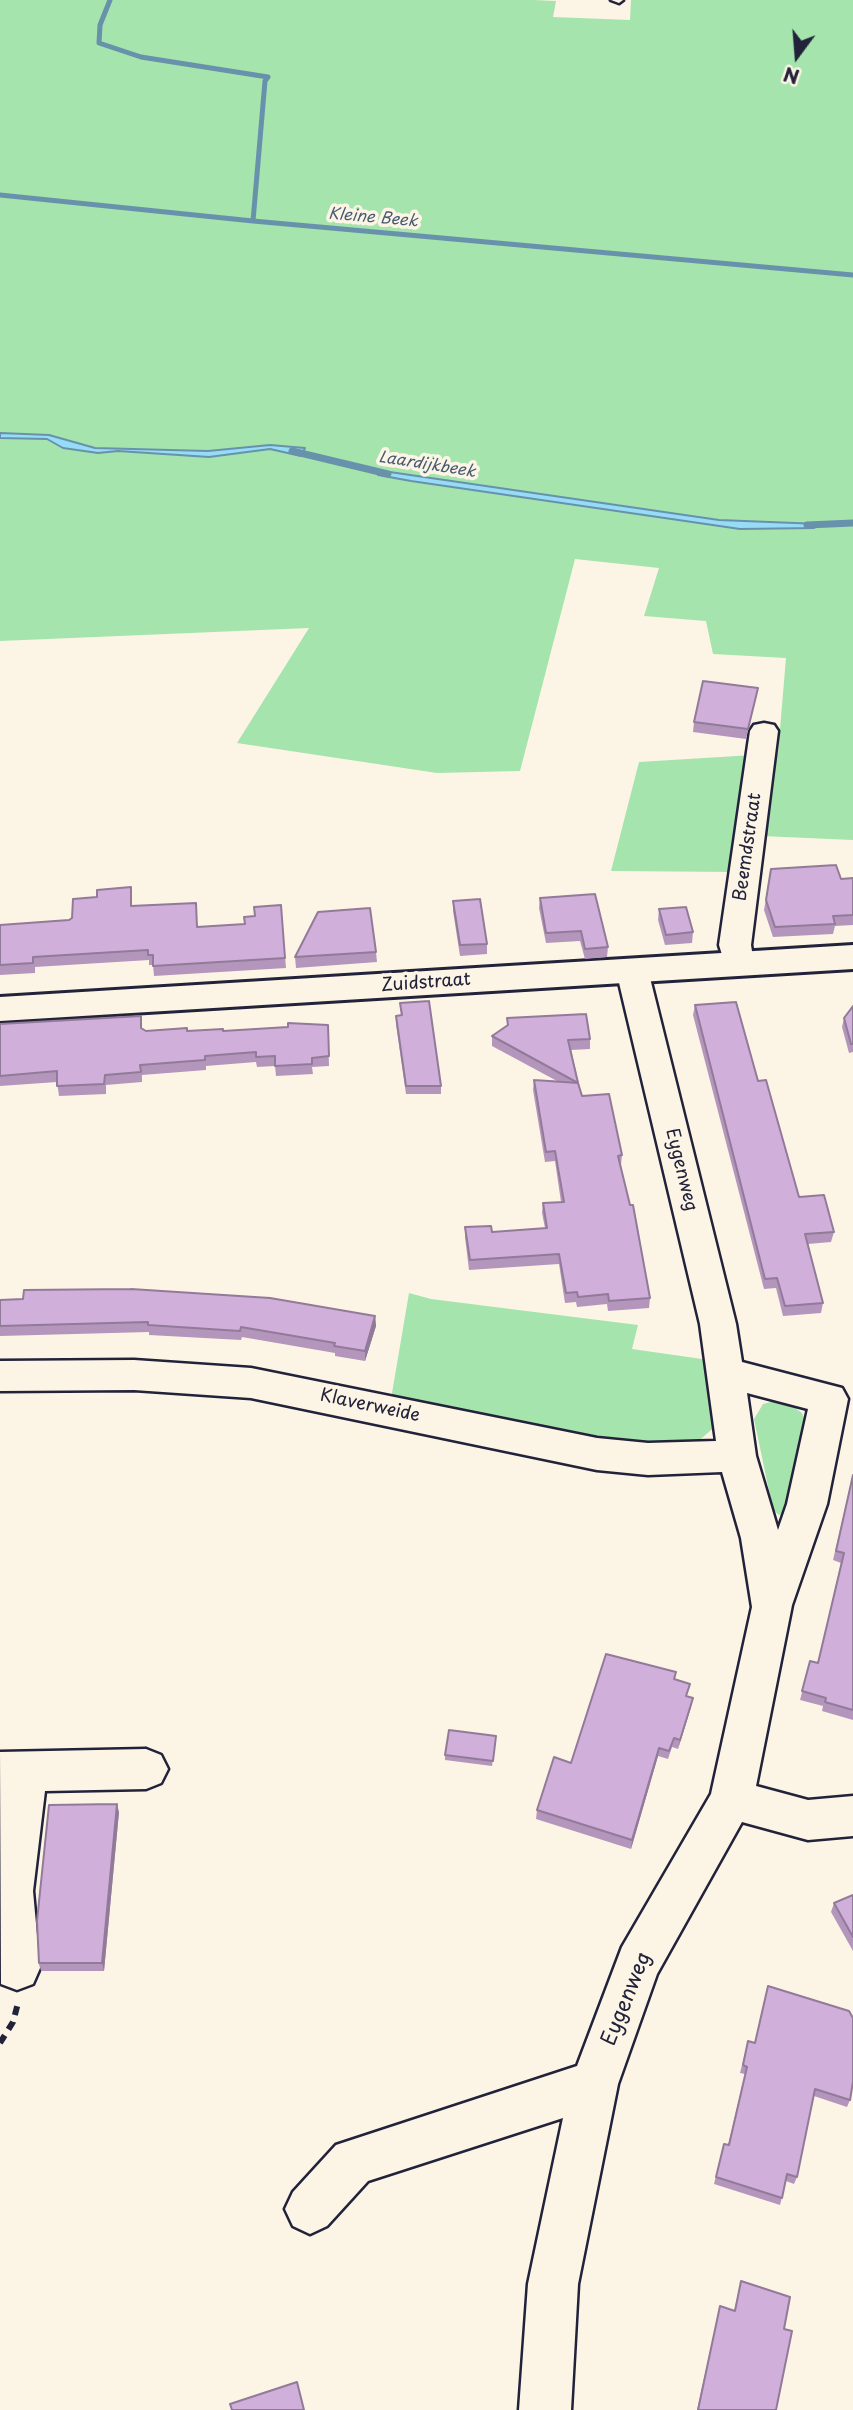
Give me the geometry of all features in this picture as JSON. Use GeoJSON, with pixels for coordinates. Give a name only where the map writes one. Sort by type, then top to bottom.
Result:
{"type":"FeatureCollection","features":[{"type":"Feature","properties":{"kind":"main road","name":"Zuidstraat"},"geometry":{"type":"LineString","coordinates":[[0,1009],[853,957]]}},
{"type":"Feature","properties":{"kind":"street","name":"Beemdstraat"},"geometry":{"type":"LineString","coordinates":[[738,964],[735,945],[764,731]]}},
{"type":"Feature","properties":{"kind":"street","name":"Eygenweg"},"geometry":{"type":"LineString","coordinates":[[632,970],[718,1324],[737,1456],[761,1538],[772,1607]]}},
{"type":"Feature","properties":{"kind":"street","name":"Eygenweg"},"geometry":{"type":"LineString","coordinates":[[545,2410],[553,2284],[594,2084],[638,1963],[732,1799],[772,1607],[807,1504],[829,1399],[725,1372]]}},
{"type":"Feature","properties":{"kind":"street","name":"Klaverweide"},"geometry":{"type":"LineString","coordinates":[[0,1376],[134,1375],[251,1383],[302,1391],[597,1454],[648,1459],[737,1456]]}},
{"type":"Feature","properties":{"kind":"street"},"geometry":{"type":"LineString","coordinates":[[17,1968],[11,1891],[13,1772],[146,1769]]}},
{"type":"Feature","properties":{"kind":"street"},"geometry":{"type":"LineString","coordinates":[[732,1799],[807,1819],[853,1816]]}},
{"type":"Feature","properties":{"kind":"street"},"geometry":{"type":"LineString","coordinates":[[310,2209],[353,2162],[594,2084]]}},
{"type":"Feature","properties":{"kind":"green space"},"geometry":{"type":"Polygon","coordinates":[[[0,0],[533,0],[556,1],[553,17],[630,20],[631,0],[853,0],[853,840],[762,836],[768,754],[778,753],[786,658],[713,654],[706,621],[644,616],[659,568],[575,559],[520,771],[437,773],[237,743],[309,628],[0,641],[0,0]]]}},
{"type":"Feature","properties":{"kind":"green space"},"geometry":{"type":"Polygon","coordinates":[[[753,755],[737,872],[611,871],[639,762],[753,755]]]}},
{"type":"Feature","properties":{"kind":"green space"},"geometry":{"type":"Polygon","coordinates":[[[409,1293],[431,1299],[638,1325],[632,1349],[709,1360],[718,1424],[695,1444],[610,1444],[391,1399],[409,1293]]]}},
{"type":"Feature","properties":{"kind":"green space"},"geometry":{"type":"Polygon","coordinates":[[[775,1401],[788,1403],[802,1413],[806,1423],[785,1513],[779,1515],[773,1510],[754,1419],[763,1404],[775,1401]]]}},
{"type":"Feature","properties":{"kind":"water"},"geometry":{"type":"Polygon","coordinates":[[[0,433],[49,435],[95,448],[208,451],[270,445],[305,448],[301,456],[270,449],[209,457],[118,451],[98,453],[63,448],[47,439],[0,438],[0,433]]]}},
{"type":"Feature","properties":{"kind":"water"},"geometry":{"type":"Polygon","coordinates":[[[376,470],[719,520],[820,524],[814,528],[740,529],[411,481],[378,475],[376,470]]]}},
{"type":"Feature","properties":{"kind":"building"},"geometry":{"type":"Polygon","coordinates":[[[703,681],[758,688],[748,729],[694,722],[703,681]]]}},
{"type":"Feature","properties":{"kind":"building"},"geometry":{"type":"Polygon","coordinates":[[[836,865],[841,879],[853,878],[853,915],[833,916],[835,924],[775,927],[766,900],[771,869],[836,865]]]}},
{"type":"Feature","properties":{"kind":"building"},"geometry":{"type":"Polygon","coordinates":[[[131,887],[131,906],[196,903],[197,927],[245,924],[244,917],[255,916],[254,907],[281,905],[285,958],[153,966],[153,955],[148,955],[148,950],[33,957],[33,963],[0,965],[0,925],[69,920],[72,918],[73,899],[97,897],[97,890],[131,887]]]}},
{"type":"Feature","properties":{"kind":"building"},"geometry":{"type":"Polygon","coordinates":[[[595,894],[608,947],[585,949],[581,931],[546,933],[540,898],[595,894]]]}},
{"type":"Feature","properties":{"kind":"building"},"geometry":{"type":"Polygon","coordinates":[[[480,899],[487,944],[460,945],[453,901],[480,899]]]}},
{"type":"Feature","properties":{"kind":"building"},"geometry":{"type":"Polygon","coordinates":[[[686,907],[693,932],[666,935],[659,909],[686,907]]]}},
{"type":"Feature","properties":{"kind":"building"},"geometry":{"type":"Polygon","coordinates":[[[370,908],[376,952],[295,957],[318,912],[370,908]]]}},
{"type":"Feature","properties":{"kind":"building"},"geometry":{"type":"Polygon","coordinates":[[[429,1001],[441,1086],[406,1086],[396,1016],[402,1015],[400,1003],[429,1001]]]}},
{"type":"Feature","properties":{"kind":"building"},"geometry":{"type":"Polygon","coordinates":[[[736,1002],[758,1081],[766,1080],[799,1197],[824,1195],[834,1232],[805,1234],[823,1303],[785,1306],[777,1278],[765,1279],[695,1005],[736,1002]]]}},
{"type":"Feature","properties":{"kind":"building"},"geometry":{"type":"Polygon","coordinates":[[[853,1006],[853,1044],[851,1044],[844,1018],[853,1006]]]}},
{"type":"Feature","properties":{"kind":"building"},"geometry":{"type":"Polygon","coordinates":[[[586,1014],[590,1039],[568,1040],[578,1083],[492,1036],[508,1025],[507,1018],[586,1014]]]}},
{"type":"Feature","properties":{"kind":"building"},"geometry":{"type":"Polygon","coordinates":[[[141,1016],[141,1028],[146,1031],[187,1028],[187,1031],[223,1031],[288,1027],[288,1023],[328,1025],[329,1056],[312,1058],[312,1064],[275,1066],[275,1056],[256,1057],[256,1052],[205,1056],[205,1060],[140,1065],[141,1072],[105,1075],[104,1084],[57,1086],[57,1071],[0,1076],[0,1024],[141,1016]]]}},
{"type":"Feature","properties":{"kind":"building"},"geometry":{"type":"Polygon","coordinates":[[[534,1080],[578,1083],[582,1096],[609,1094],[622,1155],[618,1156],[630,1205],[633,1205],[650,1298],[609,1301],[608,1294],[578,1297],[577,1292],[566,1293],[559,1254],[470,1260],[465,1227],[491,1226],[492,1232],[547,1228],[543,1203],[564,1202],[555,1151],[546,1152],[534,1080]]]}},
{"type":"Feature","properties":{"kind":"building"},"geometry":{"type":"Polygon","coordinates":[[[131,1289],[270,1298],[375,1316],[365,1351],[334,1346],[335,1343],[241,1327],[240,1331],[148,1325],[148,1322],[0,1326],[0,1300],[23,1299],[24,1290],[131,1289]]]}},
{"type":"Feature","properties":{"kind":"building"},"geometry":{"type":"Polygon","coordinates":[[[853,1475],[853,1710],[825,1702],[826,1698],[802,1691],[810,1661],[818,1663],[844,1553],[836,1551],[853,1475]]]}},
{"type":"Feature","properties":{"kind":"building"},"geometry":{"type":"Polygon","coordinates":[[[606,1654],[676,1672],[674,1679],[690,1684],[686,1696],[693,1698],[680,1740],[674,1738],[669,1751],[659,1748],[632,1840],[537,1810],[554,1757],[571,1763],[606,1654]]]}},
{"type":"Feature","properties":{"kind":"building"},"geometry":{"type":"Polygon","coordinates":[[[449,1730],[496,1736],[493,1761],[445,1755],[449,1730]]]}},
{"type":"Feature","properties":{"kind":"building"},"geometry":{"type":"Polygon","coordinates":[[[117,1804],[102,1963],[39,1963],[37,1921],[49,1805],[117,1804]]]}},
{"type":"Feature","properties":{"kind":"building"},"geometry":{"type":"Polygon","coordinates":[[[853,1895],[853,1937],[834,1903],[853,1895]]]}},
{"type":"Feature","properties":{"kind":"building"},"geometry":{"type":"Polygon","coordinates":[[[768,1986],[849,2011],[853,2018],[853,2082],[850,2100],[815,2089],[797,2177],[787,2174],[782,2198],[716,2177],[724,2144],[729,2145],[747,2067],[743,2065],[748,2041],[755,2043],[768,1986]]]}},
{"type":"Feature","properties":{"kind":"building"},"geometry":{"type":"Polygon","coordinates":[[[741,2281],[790,2297],[784,2329],[792,2331],[776,2410],[698,2410],[720,2306],[735,2311],[741,2281]]]}},
{"type":"Feature","properties":{"kind":"building"},"geometry":{"type":"Polygon","coordinates":[[[297,2382],[304,2410],[232,2410],[230,2404],[297,2382]]]}},
{"type":"Feature","properties":{"kind":"waterway","name":"Kleine Beek"},"geometry":{"type":"LineString","coordinates":[[110,0],[100,25],[99,43],[141,57],[268,77],[265,81],[253,221]]}},
{"type":"Feature","properties":{"kind":"waterway"},"geometry":{"type":"LineString","coordinates":[[0,195],[253,221]]}},
{"type":"Feature","properties":{"kind":"waterway","name":"Kleine Beek"},"geometry":{"type":"LineString","coordinates":[[253,221],[853,275]]}},
{"type":"Feature","properties":{"kind":"waterway","name":"Laardijkbeek"},"geometry":{"type":"LineString","coordinates":[[292,451],[388,474]]}},
{"type":"Feature","properties":{"kind":"waterway","name":"Laardijkbeek"},"geometry":{"type":"LineString","coordinates":[[807,525],[853,523]]}}]}
